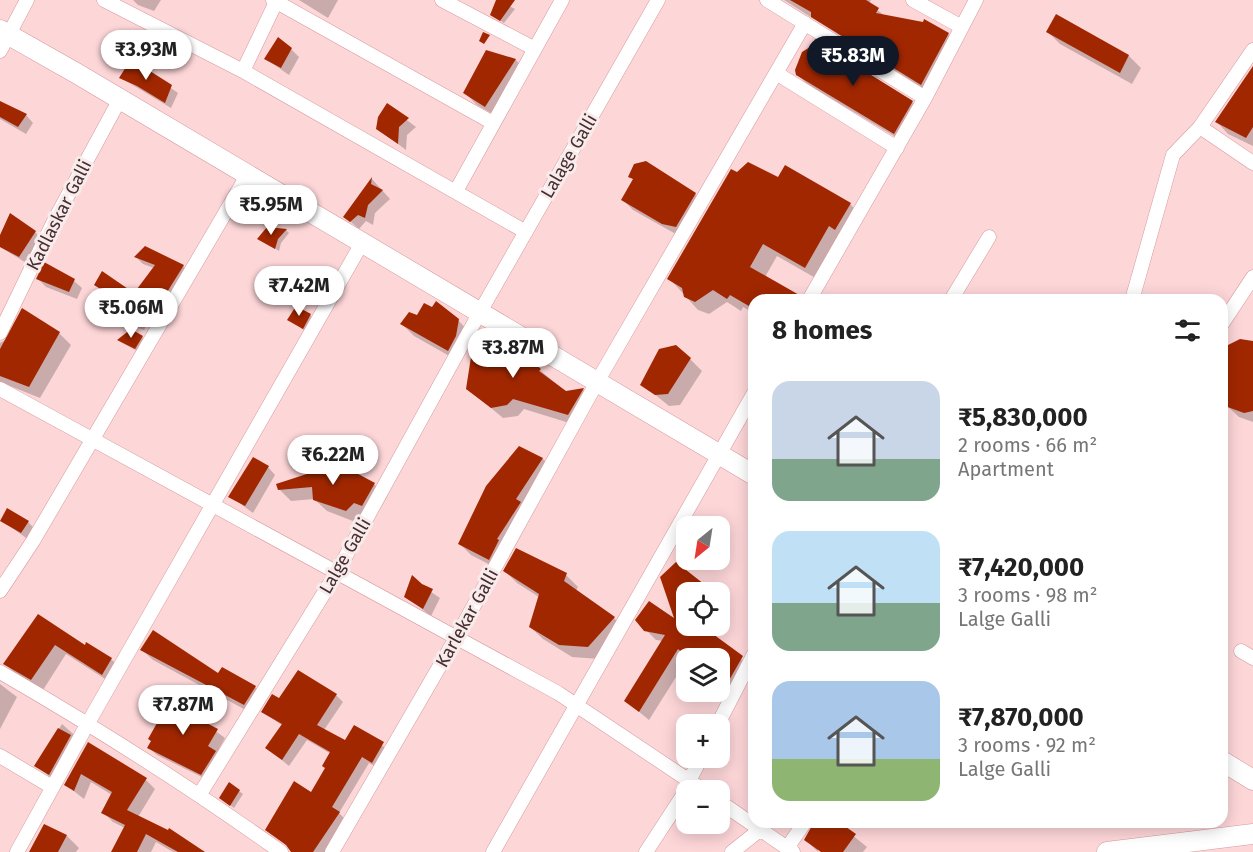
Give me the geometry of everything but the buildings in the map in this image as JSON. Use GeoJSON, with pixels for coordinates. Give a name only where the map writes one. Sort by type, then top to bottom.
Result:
{"type":"FeatureCollection","features":[{"type":"Feature","properties":{"kind":"street"},"geometry":{"type":"LineString","coordinates":[[27,0],[3,39],[120,99],[748,471]]}},
{"type":"Feature","properties":{"kind":"street"},"geometry":{"type":"LineString","coordinates":[[104,0],[243,72],[526,232]]}},
{"type":"Feature","properties":{"kind":"street"},"geometry":{"type":"LineString","coordinates":[[442,0],[535,49]]}},
{"type":"Feature","properties":{"kind":"street"},"geometry":{"type":"LineString","coordinates":[[456,191],[562,0]]}},
{"type":"Feature","properties":{"kind":"street","name":"Lalage Galli"},"geometry":{"type":"LineString","coordinates":[[480,312],[658,0]]}},
{"type":"Feature","properties":{"kind":"street"},"geometry":{"type":"LineString","coordinates":[[767,0],[925,99]]}},
{"type":"Feature","properties":{"kind":"street"},"geometry":{"type":"LineString","coordinates":[[913,0],[960,26]]}},
{"type":"Feature","properties":{"kind":"street"},"geometry":{"type":"LineString","coordinates":[[812,294],[925,99],[960,26],[976,0]]}},
{"type":"Feature","properties":{"kind":"street"},"geometry":{"type":"LineString","coordinates":[[243,72],[275,1],[494,123]]}},
{"type":"Feature","properties":{"kind":"street","name":"Karlekar Galli"},"geometry":{"type":"LineString","coordinates":[[332,852],[456,638],[597,382],[805,23]]}},
{"type":"Feature","properties":{"kind":"street"},"geometry":{"type":"LineString","coordinates":[[1133,294],[1173,155],[1200,127],[1253,50]]}},
{"type":"Feature","properties":{"kind":"street"},"geometry":{"type":"LineString","coordinates":[[776,73],[897,148]]}},
{"type":"Feature","properties":{"kind":"street","name":"Kadlaskar Galli"},"geometry":{"type":"LineString","coordinates":[[0,333],[55,219],[120,99]]}},
{"type":"Feature","properties":{"kind":"street"},"geometry":{"type":"LineString","coordinates":[[1200,127],[1253,163]]}},
{"type":"Feature","properties":{"kind":"street"},"geometry":{"type":"LineString","coordinates":[[0,591],[33,541],[248,174]]}},
{"type":"Feature","properties":{"kind":"street"},"geometry":{"type":"LineString","coordinates":[[955,294],[988,237]]}},
{"type":"Feature","properties":{"kind":"street"},"geometry":{"type":"LineString","coordinates":[[17,852],[88,723],[363,243]]}},
{"type":"Feature","properties":{"kind":"street"},"geometry":{"type":"LineString","coordinates":[[1228,316],[1252,282]]}},
{"type":"Feature","properties":{"kind":"street","name":"Lalge Galli"},"geometry":{"type":"LineString","coordinates":[[200,794],[337,572],[480,312]]}},
{"type":"Feature","properties":{"kind":"street"},"geometry":{"type":"LineString","coordinates":[[0,389],[213,503],[576,705],[688,780]]}},
{"type":"Feature","properties":{"kind":"street"},"geometry":{"type":"LineString","coordinates":[[493,852],[748,403]]}},
{"type":"Feature","properties":{"kind":"street"},"geometry":{"type":"LineString","coordinates":[[723,714],[748,666]]}},
{"type":"Feature","properties":{"kind":"street"},"geometry":{"type":"LineString","coordinates":[[0,672],[88,723],[200,794],[281,852]]}},
{"type":"Feature","properties":{"kind":"street"},"geometry":{"type":"LineString","coordinates":[[0,756],[52,787]]}},
{"type":"Feature","properties":{"kind":"street"},"geometry":{"type":"LineString","coordinates":[[1228,765],[1253,780]]}},
{"type":"Feature","properties":{"kind":"street"},"geometry":{"type":"LineString","coordinates":[[730,809],[748,820]]}},
{"type":"Feature","properties":{"kind":"street"},"geometry":{"type":"LineString","coordinates":[[646,852],[676,811]]}},
{"type":"Feature","properties":{"kind":"street"},"geometry":{"type":"LineString","coordinates":[[732,852],[761,829],[790,850],[802,828]]}},
{"type":"Feature","properties":{"kind":"street"},"geometry":{"type":"LineString","coordinates":[[1107,852],[1253,834]]}}]}
